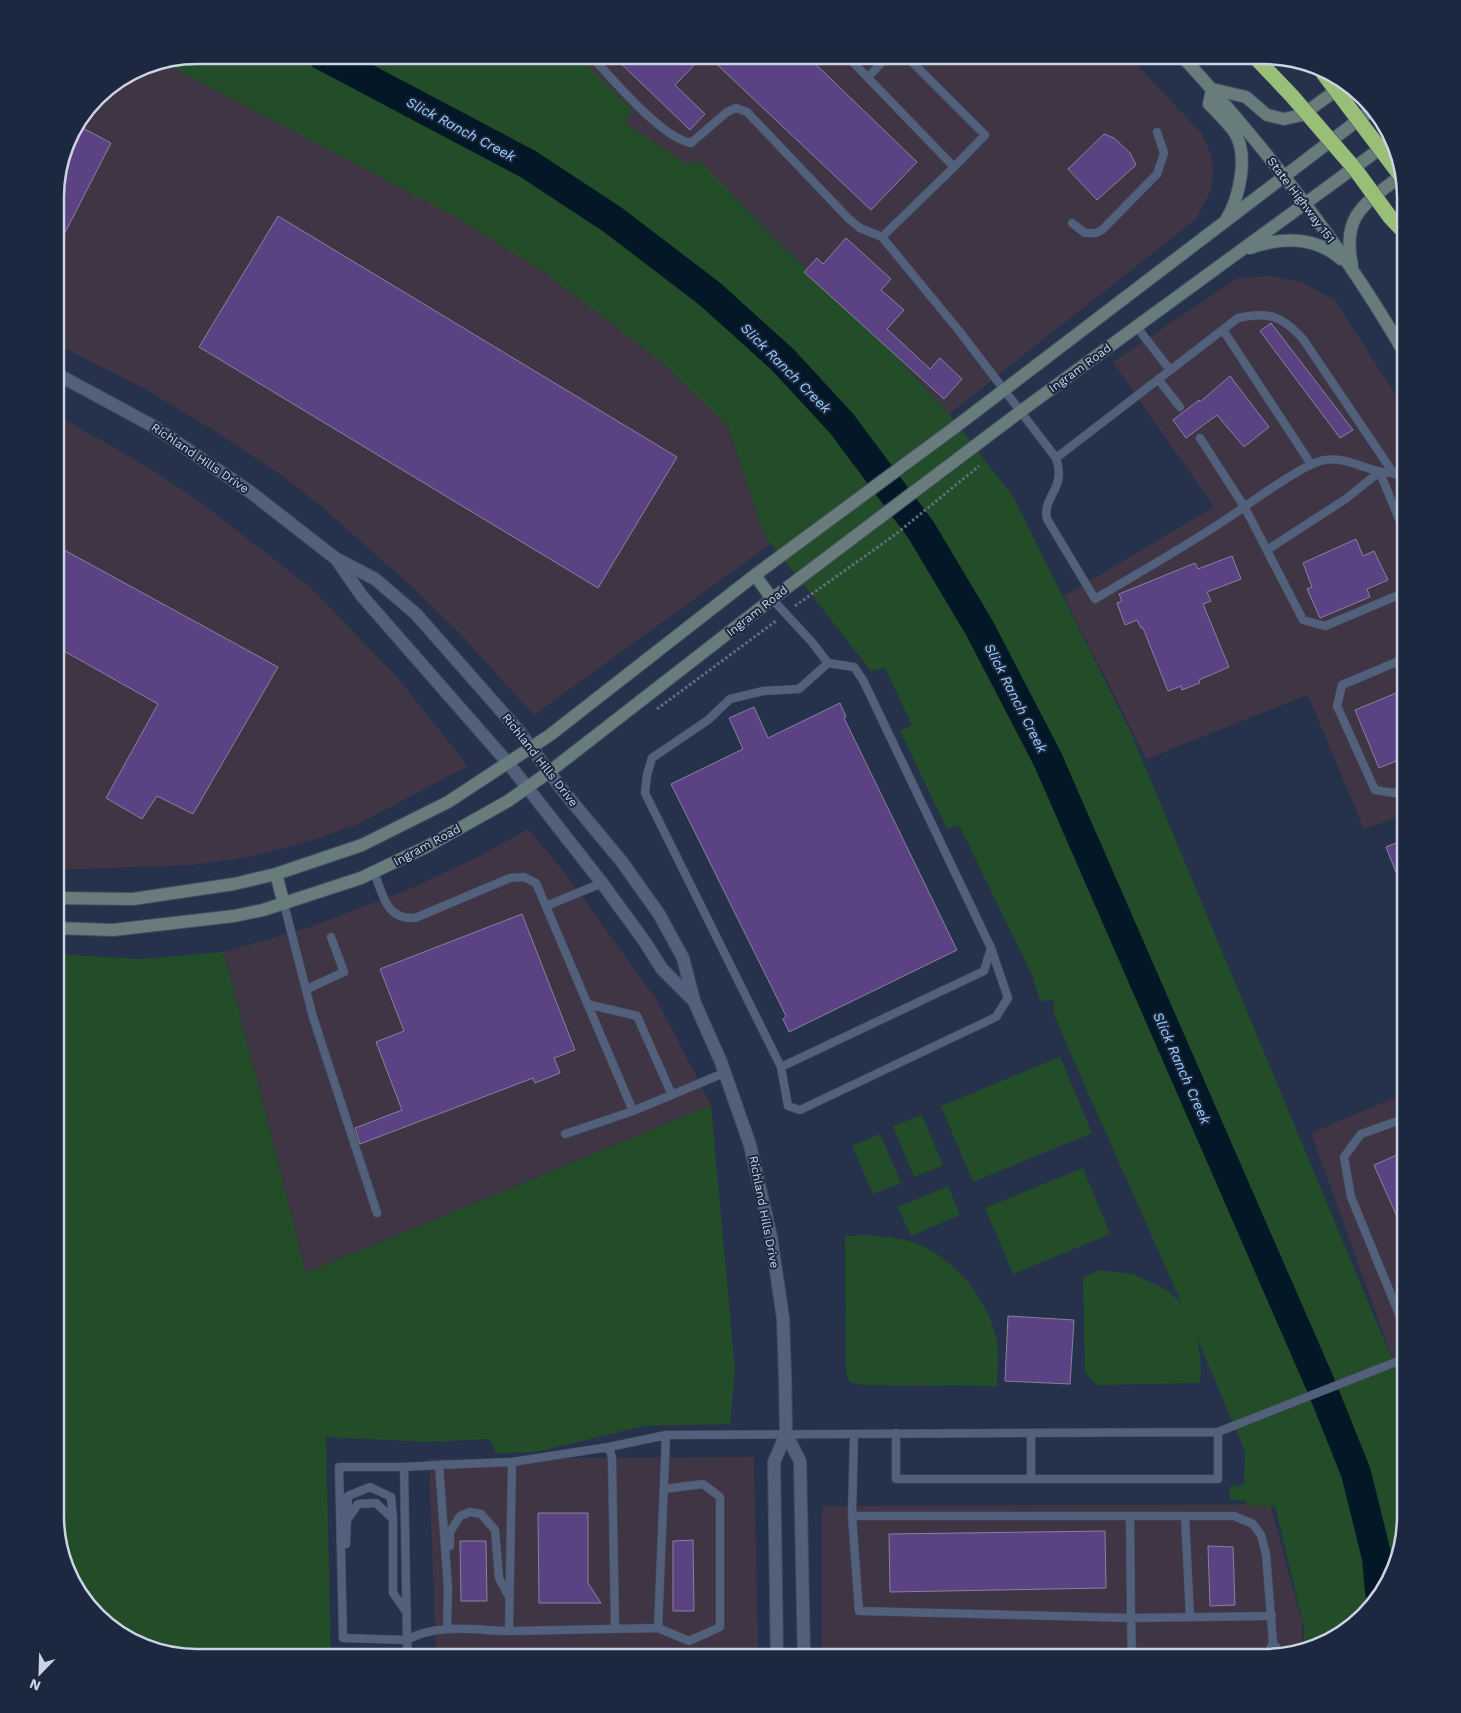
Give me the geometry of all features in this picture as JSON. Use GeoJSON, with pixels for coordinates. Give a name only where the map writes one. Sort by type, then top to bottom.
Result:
{"type":"FeatureCollection","features":[{"type":"Feature","properties":{"kind":"highway"},"geometry":{"type":"LineString","coordinates":[[1262,64],[1340,150],[1397,224]]}},
{"type":"Feature","properties":{"kind":"highway"},"geometry":{"type":"LineString","coordinates":[[1328,81],[1393,164]]}},
{"type":"Feature","properties":{"kind":"main road","name":"State Highway 151"},"geometry":{"type":"LineString","coordinates":[[1189,64],[1212,89],[1305,204],[1353,270],[1397,341]]}},
{"type":"Feature","properties":{"kind":"main road"},"geometry":{"type":"LineString","coordinates":[[1224,224],[1238,194],[1242,169],[1240,151],[1235,134],[1209,104],[1212,89],[1246,97],[1267,115],[1284,119],[1302,115],[1340,88]]}},
{"type":"Feature","properties":{"kind":"main road"},"geometry":{"type":"LineString","coordinates":[[64,898],[133,899],[206,889],[276,874],[362,845],[448,802],[532,748],[755,575],[954,428],[1004,388],[1224,224],[1367,113]]}},
{"type":"Feature","properties":{"kind":"main road","name":"Ingram Road"},"geometry":{"type":"LineString","coordinates":[[64,928],[113,930],[161,926],[234,916],[284,904],[374,872],[426,847],[528,789],[772,599],[1020,411],[1386,145]]}},
{"type":"Feature","properties":{"kind":"main road"},"geometry":{"type":"LineString","coordinates":[[1353,270],[1349,243],[1352,221],[1363,206],[1396,182]]}},
{"type":"Feature","properties":{"kind":"main road"},"geometry":{"type":"LineString","coordinates":[[1236,254],[1274,241],[1300,240],[1330,251],[1353,270]]}},
{"type":"Feature","properties":{"kind":"main road"},"geometry":{"type":"LineString","coordinates":[[755,575],[772,599]]}},
{"type":"Feature","properties":{"kind":"main road"},"geometry":{"type":"LineString","coordinates":[[276,874],[284,904]]}},
{"type":"Feature","properties":{"kind":"street","name":"Richland Hills Drive"},"geometry":{"type":"LineString","coordinates":[[64,378],[153,426],[249,491],[336,558],[375,579],[416,614],[532,748],[549,772],[622,862],[659,914],[683,958],[694,1001],[724,1072],[750,1145],[771,1236],[783,1318],[786,1434],[774,1462],[777,1649]]}},
{"type":"Feature","properties":{"kind":"street","name":"Richland Hills Drive"},"geometry":{"type":"LineString","coordinates":[[336,558],[362,596],[508,763],[602,883],[646,942],[662,969],[694,1001]]}},
{"type":"Feature","properties":{"kind":"street","name":"Richland Hills Drive"},"geometry":{"type":"LineString","coordinates":[[786,1434],[800,1461],[804,1649]]}},
{"type":"Feature","properties":{"kind":"lane"},"geometry":{"type":"LineString","coordinates":[[599,64],[652,118],[682,142],[691,143],[727,112],[736,108],[747,112],[848,218],[860,228],[882,237],[926,289],[1004,388],[1056,458],[1060,474],[1059,482],[1046,508],[1047,519],[1095,599],[1244,508],[1311,464],[1338,460],[1350,462],[1379,473],[1397,473]]}},
{"type":"Feature","properties":{"kind":"lane"},"geometry":{"type":"LineString","coordinates":[[855,64],[954,167]]}},
{"type":"Feature","properties":{"kind":"lane"},"geometry":{"type":"LineString","coordinates":[[868,77],[880,64]]}},
{"type":"Feature","properties":{"kind":"lane"},"geometry":{"type":"LineString","coordinates":[[882,237],[985,135],[914,64]]}},
{"type":"Feature","properties":{"kind":"lane"},"geometry":{"type":"LineString","coordinates":[[1072,223],[1085,233],[1098,232],[1149,184],[1161,168],[1164,153],[1157,132]]}},
{"type":"Feature","properties":{"kind":"lane"},"geometry":{"type":"LineString","coordinates":[[1056,458],[1238,318],[1252,314],[1271,315],[1288,322],[1303,339],[1394,474]]}},
{"type":"Feature","properties":{"kind":"lane"},"geometry":{"type":"LineString","coordinates":[[1136,326],[1170,370]]}},
{"type":"Feature","properties":{"kind":"lane"},"geometry":{"type":"LineString","coordinates":[[1222,330],[1311,464]]}},
{"type":"Feature","properties":{"kind":"lane"},"geometry":{"type":"LineString","coordinates":[[1158,379],[1180,407]]}},
{"type":"Feature","properties":{"kind":"lane"},"geometry":{"type":"LineString","coordinates":[[1200,438],[1244,508],[1303,620],[1325,626],[1397,596]]}},
{"type":"Feature","properties":{"kind":"lane"},"geometry":{"type":"LineString","coordinates":[[1379,473],[1397,515]]}},
{"type":"Feature","properties":{"kind":"lane"},"geometry":{"type":"LineString","coordinates":[[1266,550],[1347,498],[1379,473]]}},
{"type":"Feature","properties":{"kind":"lane"},"geometry":{"type":"LineString","coordinates":[[772,599],[812,641],[828,663],[854,668],[863,680],[991,948],[1008,998],[996,1016],[800,1110],[788,1106],[781,1067],[645,793],[647,775],[652,758],[708,720],[730,699],[763,691],[799,689],[828,663]]}},
{"type":"Feature","properties":{"kind":"lane"},"geometry":{"type":"LineString","coordinates":[[1397,662],[1342,685],[1337,706],[1375,790],[1397,792]]}},
{"type":"Feature","properties":{"kind":"lane"},"geometry":{"type":"LineString","coordinates":[[374,872],[390,911],[403,919],[415,918],[510,878],[524,877],[536,883],[633,1111]]}},
{"type":"Feature","properties":{"kind":"lane"},"geometry":{"type":"LineString","coordinates":[[546,906],[602,883]]}},
{"type":"Feature","properties":{"kind":"lane"},"geometry":{"type":"LineString","coordinates":[[284,904],[306,989],[331,1073],[377,1214]]}},
{"type":"Feature","properties":{"kind":"lane"},"geometry":{"type":"LineString","coordinates":[[306,989],[344,972],[331,937]]}},
{"type":"Feature","properties":{"kind":"lane"},"geometry":{"type":"LineString","coordinates":[[781,1067],[984,971],[991,948]]}},
{"type":"Feature","properties":{"kind":"lane"},"geometry":{"type":"LineString","coordinates":[[587,1004],[637,1016],[672,1095]]}},
{"type":"Feature","properties":{"kind":"lane"},"geometry":{"type":"LineString","coordinates":[[565,1134],[633,1111],[724,1072]]}},
{"type":"Feature","properties":{"kind":"lane"},"geometry":{"type":"LineString","coordinates":[[1397,1121],[1361,1134],[1344,1157],[1351,1197],[1397,1309]]}},
{"type":"Feature","properties":{"kind":"lane"},"geometry":{"type":"LineString","coordinates":[[344,1619],[339,1467],[404,1467],[512,1462],[609,1447],[666,1435],[1218,1432],[1233,1428],[1397,1361]]}},
{"type":"Feature","properties":{"kind":"lane"},"geometry":{"type":"LineString","coordinates":[[896,1433],[896,1479],[1218,1479],[1218,1432]]}},
{"type":"Feature","properties":{"kind":"lane"},"geometry":{"type":"LineString","coordinates":[[1031,1433],[1031,1479]]}},
{"type":"Feature","properties":{"kind":"lane"},"geometry":{"type":"LineString","coordinates":[[854,1434],[852,1516],[859,1611],[1131,1618],[1272,1616]]}},
{"type":"Feature","properties":{"kind":"lane"},"geometry":{"type":"LineString","coordinates":[[658,1628],[666,1435]]}},
{"type":"Feature","properties":{"kind":"lane"},"geometry":{"type":"LineString","coordinates":[[609,1447],[612,1458],[615,1629]]}},
{"type":"Feature","properties":{"kind":"lane"},"geometry":{"type":"LineString","coordinates":[[509,1631],[512,1462]]}},
{"type":"Feature","properties":{"kind":"lane"},"geometry":{"type":"LineString","coordinates":[[439,1465],[448,1587]]}},
{"type":"Feature","properties":{"kind":"lane"},"geometry":{"type":"LineString","coordinates":[[404,1467],[408,1649]]}},
{"type":"Feature","properties":{"kind":"lane"},"geometry":{"type":"LineString","coordinates":[[406,1613],[393,1594],[393,1519],[391,1497],[370,1487],[348,1496],[343,1638],[407,1640],[420,1632],[447,1629],[509,1631],[658,1628],[689,1641],[720,1627],[720,1497],[703,1484],[664,1489]]}},
{"type":"Feature","properties":{"kind":"lane"},"geometry":{"type":"LineString","coordinates":[[347,1520],[358,1504],[376,1503],[393,1519]]}},
{"type":"Feature","properties":{"kind":"lane"},"geometry":{"type":"LineString","coordinates":[[447,1629],[450,1532],[460,1516],[470,1512],[481,1514],[495,1530],[499,1578],[510,1599]]}},
{"type":"Feature","properties":{"kind":"lane"},"geometry":{"type":"LineString","coordinates":[[852,1516],[1234,1516],[1254,1524],[1261,1535],[1266,1554],[1272,1616],[1273,1643],[1270,1649]]}},
{"type":"Feature","properties":{"kind":"lane"},"geometry":{"type":"LineString","coordinates":[[1130,1516],[1132,1649]]}},
{"type":"Feature","properties":{"kind":"lane"},"geometry":{"type":"LineString","coordinates":[[1185,1516],[1190,1617]]}},
{"type":"Feature","properties":{"kind":"lane"},"geometry":{"type":"LineString","coordinates":[[1273,1643],[1277,1648]]}},
{"type":"Feature","properties":{"kind":"path"},"geometry":{"type":"LineString","coordinates":[[800,601],[896,534],[980,466]]}},
{"type":"Feature","properties":{"kind":"path"},"geometry":{"type":"LineString","coordinates":[[649,715],[778,619]]}},
{"type":"Feature","properties":{"kind":"shaded area"},"geometry":{"type":"Polygon","coordinates":[[[509,64],[1136,64],[1202,134],[1212,157],[1213,177],[1210,192],[1196,219],[949,414],[871,328],[781,245],[509,64]]]}},
{"type":"Feature","properties":{"kind":"shaded area"},"geometry":{"type":"Polygon","coordinates":[[[181,65],[503,236],[668,353],[808,517],[534,715],[461,635],[410,585],[322,507],[281,475],[210,428],[145,389],[64,348],[64,188],[68,163],[78,138],[91,116],[103,103],[123,86],[146,74],[171,66],[181,65]]]}},
{"type":"Feature","properties":{"kind":"shaded area"},"geometry":{"type":"Polygon","coordinates":[[[1271,276],[1301,282],[1335,300],[1397,397],[1397,817],[1364,829],[1308,695],[1146,759],[1064,596],[1214,507],[1113,362],[1238,278],[1271,276]]]}},
{"type":"Feature","properties":{"kind":"shaded area"},"geometry":{"type":"Polygon","coordinates":[[[64,419],[146,466],[200,502],[309,586],[396,676],[468,766],[358,824],[316,839],[251,857],[191,865],[64,870],[64,419]]]}},
{"type":"Feature","properties":{"kind":"shaded area"},"geometry":{"type":"Polygon","coordinates":[[[528,829],[565,873],[658,1002],[711,1105],[306,1273],[224,952],[308,928],[412,888],[478,857],[528,829]]]}},
{"type":"Feature","properties":{"kind":"shaded area"},"geometry":{"type":"Polygon","coordinates":[[[1397,1097],[1397,1371],[1311,1133],[1397,1097]]]}},
{"type":"Feature","properties":{"kind":"shaded area"},"geometry":{"type":"Polygon","coordinates":[[[754,1457],[758,1649],[436,1649],[429,1459],[754,1457]]]}},
{"type":"Feature","properties":{"kind":"shaded area"},"geometry":{"type":"Polygon","coordinates":[[[1270,1504],[1302,1622],[1303,1643],[1264,1649],[823,1649],[822,1506],[1270,1504]]]}},
{"type":"Feature","properties":{"kind":"green space"},"geometry":{"type":"Polygon","coordinates":[[[197,64],[586,64],[633,110],[625,123],[687,164],[700,161],[781,245],[871,328],[949,414],[1014,498],[1131,733],[1397,1369],[1397,1516],[1393,1550],[1375,1590],[1352,1616],[1331,1631],[1304,1643],[1304,1627],[1275,1506],[1248,1506],[1244,1500],[1230,1500],[1230,1486],[1244,1485],[1245,1451],[1197,1338],[1201,1363],[1200,1383],[1097,1385],[1085,1372],[1083,1278],[1099,1270],[1133,1274],[1167,1290],[1182,1304],[1069,1050],[1054,1014],[1054,1000],[1040,1001],[1033,977],[959,825],[947,829],[900,731],[912,725],[885,668],[871,671],[763,533],[728,426],[658,359],[543,271],[450,214],[170,66],[197,64]]]}},
{"type":"Feature","properties":{"kind":"green space"},"geometry":{"type":"Polygon","coordinates":[[[224,952],[306,1273],[711,1105],[735,1370],[730,1424],[643,1426],[537,1452],[496,1453],[490,1439],[430,1442],[326,1437],[331,1649],[180,1648],[163,1645],[138,1635],[123,1627],[109,1616],[91,1597],[78,1575],[66,1542],[64,1525],[64,955],[143,959],[224,952]]]}},
{"type":"Feature","properties":{"kind":"green space"},"geometry":{"type":"Polygon","coordinates":[[[1060,1057],[1092,1133],[973,1182],[941,1106],[1060,1057]]]}},
{"type":"Feature","properties":{"kind":"green space"},"geometry":{"type":"Polygon","coordinates":[[[922,1115],[943,1165],[914,1177],[893,1126],[922,1115]]]}},
{"type":"Feature","properties":{"kind":"green space"},"geometry":{"type":"Polygon","coordinates":[[[880,1134],[901,1183],[873,1194],[852,1146],[880,1134]]]}},
{"type":"Feature","properties":{"kind":"green space"},"geometry":{"type":"Polygon","coordinates":[[[1083,1168],[1110,1234],[1013,1274],[985,1208],[1083,1168]]]}},
{"type":"Feature","properties":{"kind":"green space"},"geometry":{"type":"Polygon","coordinates":[[[948,1186],[960,1215],[911,1236],[898,1207],[948,1186]]]}},
{"type":"Feature","properties":{"kind":"green space"},"geometry":{"type":"Polygon","coordinates":[[[867,1235],[902,1239],[918,1244],[948,1262],[972,1287],[982,1302],[997,1339],[997,1386],[862,1385],[850,1382],[846,1373],[845,1236],[867,1235]]]}},
{"type":"Feature","properties":{"kind":"building"},"geometry":{"type":"Polygon","coordinates":[[[621,64],[695,64],[675,85],[705,114],[690,130],[621,64]]]}},
{"type":"Feature","properties":{"kind":"building"},"geometry":{"type":"Polygon","coordinates":[[[717,64],[815,64],[917,162],[871,210],[717,64]]]}},
{"type":"Feature","properties":{"kind":"building"},"geometry":{"type":"Polygon","coordinates":[[[83,128],[111,143],[64,234],[65,180],[71,154],[82,130],[83,128]]]}},
{"type":"Feature","properties":{"kind":"building"},"geometry":{"type":"Polygon","coordinates":[[[1104,134],[1114,138],[1130,153],[1136,165],[1097,200],[1068,169],[1104,134]]]}},
{"type":"Feature","properties":{"kind":"building"},"geometry":{"type":"Polygon","coordinates":[[[278,216],[677,457],[598,588],[199,347],[278,216]]]}},
{"type":"Feature","properties":{"kind":"building"},"geometry":{"type":"Polygon","coordinates":[[[846,238],[891,279],[881,290],[904,310],[887,329],[930,369],[940,358],[962,379],[944,399],[804,272],[817,258],[823,264],[846,238]]]}},
{"type":"Feature","properties":{"kind":"building"},"geometry":{"type":"Polygon","coordinates":[[[1271,323],[1353,430],[1340,438],[1260,331],[1271,323]]]}},
{"type":"Feature","properties":{"kind":"building"},"geometry":{"type":"Polygon","coordinates":[[[1230,376],[1269,427],[1244,447],[1217,415],[1186,438],[1173,420],[1199,400],[1200,402],[1230,376]]]}},
{"type":"Feature","properties":{"kind":"building"},"geometry":{"type":"Polygon","coordinates":[[[1356,539],[1363,556],[1374,551],[1388,580],[1367,589],[1370,597],[1320,618],[1307,589],[1312,587],[1303,563],[1356,539]]]}},
{"type":"Feature","properties":{"kind":"building"},"geometry":{"type":"Polygon","coordinates":[[[64,550],[278,667],[193,814],[157,796],[142,819],[106,798],[158,704],[64,651],[64,550]]]}},
{"type":"Feature","properties":{"kind":"building"},"geometry":{"type":"Polygon","coordinates":[[[1232,556],[1241,579],[1207,592],[1211,601],[1203,604],[1229,667],[1199,680],[1200,683],[1182,690],[1181,686],[1168,691],[1143,628],[1141,628],[1137,620],[1125,625],[1117,603],[1122,601],[1119,594],[1195,563],[1198,569],[1232,556]]]}},
{"type":"Feature","properties":{"kind":"building"},"geometry":{"type":"Polygon","coordinates":[[[1397,693],[1397,761],[1379,768],[1355,710],[1397,693]]]}},
{"type":"Feature","properties":{"kind":"building"},"geometry":{"type":"Polygon","coordinates":[[[840,703],[846,717],[844,718],[957,950],[789,1032],[783,1019],[786,1016],[671,784],[743,749],[729,718],[754,707],[768,738],[840,703]]]}},
{"type":"Feature","properties":{"kind":"building"},"geometry":{"type":"Polygon","coordinates":[[[1397,843],[1397,875],[1386,847],[1397,843]]]}},
{"type":"Feature","properties":{"kind":"building"},"geometry":{"type":"Polygon","coordinates":[[[522,914],[575,1050],[554,1058],[560,1073],[535,1083],[533,1078],[360,1144],[355,1128],[402,1110],[376,1042],[404,1031],[380,969],[522,914]]]}},
{"type":"Feature","properties":{"kind":"building"},"geometry":{"type":"Polygon","coordinates":[[[1397,1155],[1397,1217],[1374,1165],[1397,1155]]]}},
{"type":"Feature","properties":{"kind":"building"},"geometry":{"type":"Polygon","coordinates":[[[1008,1316],[1074,1320],[1070,1384],[1005,1381],[1008,1316]]]}},
{"type":"Feature","properties":{"kind":"building"},"geometry":{"type":"Polygon","coordinates":[[[538,1513],[588,1513],[588,1583],[601,1603],[539,1603],[538,1513]]]}},
{"type":"Feature","properties":{"kind":"building"},"geometry":{"type":"Polygon","coordinates":[[[1105,1531],[1106,1588],[890,1592],[889,1534],[1105,1531]]]}},
{"type":"Feature","properties":{"kind":"building"},"geometry":{"type":"Polygon","coordinates":[[[693,1540],[694,1611],[673,1611],[673,1541],[693,1540]]]}},
{"type":"Feature","properties":{"kind":"building"},"geometry":{"type":"Polygon","coordinates":[[[460,1541],[486,1541],[487,1601],[461,1601],[460,1541]]]}},
{"type":"Feature","properties":{"kind":"building"},"geometry":{"type":"Polygon","coordinates":[[[1208,1546],[1233,1547],[1235,1605],[1210,1606],[1208,1546]]]}},
{"type":"Feature","properties":{"kind":"waterway","name":"Slick Ranch Creek"},"geometry":{"type":"LineString","coordinates":[[339,64],[528,164],[613,220],[710,294],[783,360],[842,424],[921,530],[980,629],[1048,760],[1322,1388],[1356,1473],[1377,1558],[1379,1582]]}}]}
